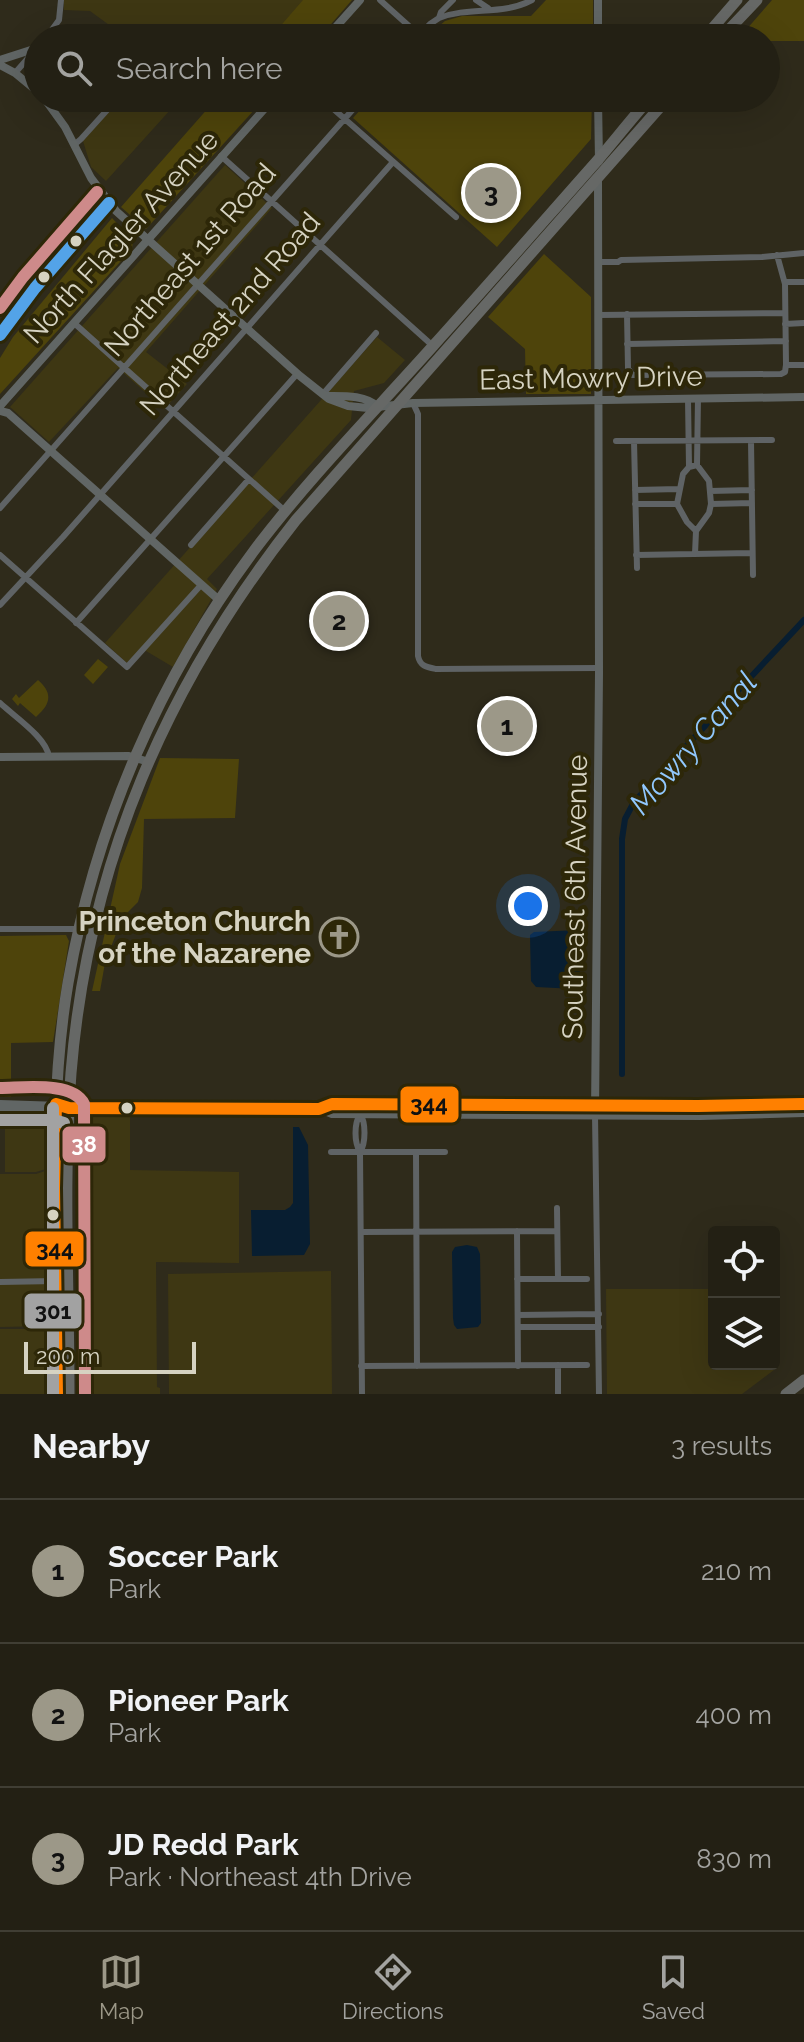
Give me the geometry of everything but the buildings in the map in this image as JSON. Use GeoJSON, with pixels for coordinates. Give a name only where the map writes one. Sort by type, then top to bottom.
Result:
{"type":"FeatureCollection","features":[{"type":"Feature","properties":{"kind":"highway"},"geometry":{"type":"LineString","coordinates":[[716,24],[737,0]]}},
{"type":"Feature","properties":{"kind":"highway"},"geometry":{"type":"LineString","coordinates":[[734,24],[757,0]]}},
{"type":"Feature","properties":{"kind":"highway"},"geometry":{"type":"LineString","coordinates":[[57,1394],[55,1108],[63,1017],[79,929],[103,842],[135,757],[173,677],[219,600],[285,511],[638,112]]}},
{"type":"Feature","properties":{"kind":"highway"},"geometry":{"type":"LineString","coordinates":[[69,1394],[69,1108],[77,1018],[94,929],[118,842],[175,703],[234,604],[296,520],[656,112]]}},
{"type":"Feature","properties":{"kind":"highway"},"geometry":{"type":"LineString","coordinates":[[234,604],[233,595],[260,556],[261,542]]}},
{"type":"Feature","properties":{"kind":"highway"},"geometry":{"type":"LineString","coordinates":[[197,664],[198,650],[220,612],[219,600]]}},
{"type":"Feature","properties":{"kind":"highway"},"geometry":{"type":"LineString","coordinates":[[786,1394],[804,1380]]}},
{"type":"Feature","properties":{"kind":"street"},"geometry":{"type":"LineString","coordinates":[[56,24],[61,0]]}},
{"type":"Feature","properties":{"kind":"street"},"geometry":{"type":"LineString","coordinates":[[339,24],[360,0]]}},
{"type":"Feature","properties":{"kind":"street"},"geometry":{"type":"LineString","coordinates":[[380,0],[405,24]]}},
{"type":"Feature","properties":{"kind":"street"},"geometry":{"type":"LineString","coordinates":[[439,18],[453,0]]}},
{"type":"Feature","properties":{"kind":"street"},"geometry":{"type":"LineString","coordinates":[[476,0],[491,10]]}},
{"type":"Feature","properties":{"kind":"street"},"geometry":{"type":"LineString","coordinates":[[432,24],[439,18],[465,11],[512,8],[532,0]]}},
{"type":"Feature","properties":{"kind":"street"},"geometry":{"type":"LineString","coordinates":[[598,0],[598,24]]}},
{"type":"Feature","properties":{"kind":"street"},"geometry":{"type":"LineString","coordinates":[[0,62],[24,52]]}},
{"type":"Feature","properties":{"kind":"street"},"geometry":{"type":"LineString","coordinates":[[0,62],[24,80]]}},
{"type":"Feature","properties":{"kind":"street"},"geometry":{"type":"LineString","coordinates":[[15,73],[24,62]]}},
{"type":"Feature","properties":{"kind":"street"},"geometry":{"type":"LineString","coordinates":[[55,112],[86,170],[109,203],[147,240],[297,374],[325,395],[364,399],[378,407]]}},
{"type":"Feature","properties":{"kind":"street"},"geometry":{"type":"LineString","coordinates":[[74,145],[105,112]]}},
{"type":"Feature","properties":{"kind":"street","name":"North Flagler Avenue"},"geometry":{"type":"LineString","coordinates":[[0,408],[261,112]]}},
{"type":"Feature","properties":{"kind":"street"},"geometry":{"type":"LineString","coordinates":[[337,112],[456,217]]}},
{"type":"Feature","properties":{"kind":"street","name":"Northeast 1st Road"},"geometry":{"type":"LineString","coordinates":[[0,508],[350,112]]}},
{"type":"Feature","properties":{"kind":"street","name":"Southeast 6th Avenue"},"geometry":{"type":"LineString","coordinates":[[598,112],[599,668],[595,1110],[599,1394]]}},
{"type":"Feature","properties":{"kind":"street"},"geometry":{"type":"LineString","coordinates":[[221,156],[433,346]]}},
{"type":"Feature","properties":{"kind":"street","name":"Northeast 2nd Road"},"geometry":{"type":"LineString","coordinates":[[0,605],[393,162]]}},
{"type":"Feature","properties":{"kind":"street"},"geometry":{"type":"LineString","coordinates":[[599,260],[755,258],[804,253]]}},
{"type":"Feature","properties":{"kind":"street"},"geometry":{"type":"LineString","coordinates":[[627,314],[628,368],[634,376],[780,374],[785,372],[786,365],[785,282],[777,255]]}},
{"type":"Feature","properties":{"kind":"street"},"geometry":{"type":"LineString","coordinates":[[785,282],[804,282]]}},
{"type":"Feature","properties":{"kind":"street"},"geometry":{"type":"LineString","coordinates":[[599,315],[785,313]]}},
{"type":"Feature","properties":{"kind":"street"},"geometry":{"type":"LineString","coordinates":[[74,323],[285,511]]}},
{"type":"Feature","properties":{"kind":"street"},"geometry":{"type":"LineString","coordinates":[[785,324],[804,323]]}},
{"type":"Feature","properties":{"kind":"street"},"geometry":{"type":"LineString","coordinates":[[325,395],[376,333]]}},
{"type":"Feature","properties":{"kind":"street"},"geometry":{"type":"LineString","coordinates":[[627,344],[786,341]]}},
{"type":"Feature","properties":{"kind":"street"},"geometry":{"type":"LineString","coordinates":[[786,365],[804,365]]}},
{"type":"Feature","properties":{"kind":"street"},"geometry":{"type":"LineString","coordinates":[[76,623],[297,374]]}},
{"type":"Feature","properties":{"kind":"street","name":"East Mowry Drive"},"geometry":{"type":"LineString","coordinates":[[378,407],[413,403],[804,397]]}},
{"type":"Feature","properties":{"kind":"street"},"geometry":{"type":"LineString","coordinates":[[693,398],[693,466],[709,481],[711,504],[709,513],[696,531],[695,554]]}},
{"type":"Feature","properties":{"kind":"street"},"geometry":{"type":"LineString","coordinates":[[413,403],[418,414],[420,662],[436,669],[599,668]]}},
{"type":"Feature","properties":{"kind":"street"},"geometry":{"type":"LineString","coordinates":[[418,414],[426,403]]}},
{"type":"Feature","properties":{"kind":"street"},"geometry":{"type":"LineString","coordinates":[[0,408],[219,600]]}},
{"type":"Feature","properties":{"kind":"street"},"geometry":{"type":"LineString","coordinates":[[616,441],[772,440]]}},
{"type":"Feature","properties":{"kind":"street"},"geometry":{"type":"LineString","coordinates":[[634,441],[637,568]]}},
{"type":"Feature","properties":{"kind":"street"},"geometry":{"type":"LineString","coordinates":[[751,441],[753,575]]}},
{"type":"Feature","properties":{"kind":"street"},"geometry":{"type":"LineString","coordinates":[[693,466],[683,474],[677,504],[696,531]]}},
{"type":"Feature","properties":{"kind":"street"},"geometry":{"type":"LineString","coordinates":[[191,545],[249,479]]}},
{"type":"Feature","properties":{"kind":"street"},"geometry":{"type":"LineString","coordinates":[[635,490],[679,489]]}},
{"type":"Feature","properties":{"kind":"street"},"geometry":{"type":"LineString","coordinates":[[710,491],[752,490]]}},
{"type":"Feature","properties":{"kind":"street"},"geometry":{"type":"LineString","coordinates":[[711,504],[752,503]]}},
{"type":"Feature","properties":{"kind":"street"},"geometry":{"type":"LineString","coordinates":[[635,504],[677,504]]}},
{"type":"Feature","properties":{"kind":"street"},"geometry":{"type":"LineString","coordinates":[[636,555],[752,553]]}},
{"type":"Feature","properties":{"kind":"street"},"geometry":{"type":"LineString","coordinates":[[0,555],[127,667],[201,585]]}},
{"type":"Feature","properties":{"kind":"street"},"geometry":{"type":"LineString","coordinates":[[0,703],[42,741],[49,757]]}},
{"type":"Feature","properties":{"kind":"street"},"geometry":{"type":"LineString","coordinates":[[0,757],[135,757],[149,762]]}},
{"type":"Feature","properties":{"kind":"street"},"geometry":{"type":"LineString","coordinates":[[0,929],[94,929]]}},
{"type":"Feature","properties":{"kind":"street"},"geometry":{"type":"LineString","coordinates":[[0,1104],[55,1108]]}},
{"type":"Feature","properties":{"kind":"street"},"geometry":{"type":"LineString","coordinates":[[319,1109],[332,1104],[804,1113]]}},
{"type":"Feature","properties":{"kind":"street"},"geometry":{"type":"LineString","coordinates":[[0,1111],[55,1108],[319,1109],[332,1114],[360,1114],[804,1104]]}},
{"type":"Feature","properties":{"kind":"street"},"geometry":{"type":"LineString","coordinates":[[360,1114],[364,1119],[360,1139],[364,1147],[360,1152],[362,1394]]}},
{"type":"Feature","properties":{"kind":"street"},"geometry":{"type":"LineString","coordinates":[[331,1152],[445,1152]]}},
{"type":"Feature","properties":{"kind":"street"},"geometry":{"type":"LineString","coordinates":[[416,1152],[417,1366]]}},
{"type":"Feature","properties":{"kind":"street"},"geometry":{"type":"LineString","coordinates":[[557,1208],[558,1279]]}},
{"type":"Feature","properties":{"kind":"street"},"geometry":{"type":"LineString","coordinates":[[517,1231],[518,1366]]}},
{"type":"Feature","properties":{"kind":"street"},"geometry":{"type":"LineString","coordinates":[[361,1232],[557,1231]]}},
{"type":"Feature","properties":{"kind":"street"},"geometry":{"type":"LineString","coordinates":[[517,1279],[587,1279]]}},
{"type":"Feature","properties":{"kind":"street"},"geometry":{"type":"LineString","coordinates":[[0,1282],[57,1281]]}},
{"type":"Feature","properties":{"kind":"street"},"geometry":{"type":"LineString","coordinates":[[518,1315],[599,1314]]}},
{"type":"Feature","properties":{"kind":"street"},"geometry":{"type":"LineString","coordinates":[[534,1315],[534,1327]]}},
{"type":"Feature","properties":{"kind":"street"},"geometry":{"type":"LineString","coordinates":[[518,1327],[599,1327]]}},
{"type":"Feature","properties":{"kind":"street"},"geometry":{"type":"LineString","coordinates":[[558,1365],[558,1394]]}},
{"type":"Feature","properties":{"kind":"street"},"geometry":{"type":"LineString","coordinates":[[361,1366],[587,1365]]}},
{"type":"Feature","properties":{"kind":"shaded area"},"geometry":{"type":"Polygon","coordinates":[[[64,0],[351,0],[330,24],[108,24],[90,11],[64,10],[64,0]]]}},
{"type":"Feature","properties":{"kind":"shaded area"},"geometry":{"type":"Polygon","coordinates":[[[303,0],[352,0],[331,24],[282,24],[303,0]]]}},
{"type":"Feature","properties":{"kind":"shaded area"},"geometry":{"type":"Polygon","coordinates":[[[546,0],[593,0],[593,24],[441,24],[462,16],[531,16],[546,0]]]}},
{"type":"Feature","properties":{"kind":"shaded area"},"geometry":{"type":"Polygon","coordinates":[[[772,0],[804,0],[804,41],[780,41],[780,24],[751,24],[772,0]]]}},
{"type":"Feature","properties":{"kind":"shaded area"},"geometry":{"type":"Polygon","coordinates":[[[109,112],[168,112],[106,181],[91,167],[83,141],[109,112]]]}},
{"type":"Feature","properties":{"kind":"shaded area"},"geometry":{"type":"Polygon","coordinates":[[[205,112],[252,112],[146,229],[121,207],[205,112]]]}},
{"type":"Feature","properties":{"kind":"shaded area"},"geometry":{"type":"Polygon","coordinates":[[[358,112],[592,112],[591,139],[497,247],[353,118],[358,112]]]}},
{"type":"Feature","properties":{"kind":"shaded area"},"geometry":{"type":"Polygon","coordinates":[[[225,165],[272,208],[146,352],[187,384],[164,409],[118,368],[49,442],[10,407],[225,165]]]}},
{"type":"Feature","properties":{"kind":"shaded area"},"geometry":{"type":"Polygon","coordinates":[[[112,218],[133,240],[132,249],[0,394],[0,358],[13,337],[112,218]]]}},
{"type":"Feature","properties":{"kind":"shaded area"},"geometry":{"type":"Polygon","coordinates":[[[544,254],[591,297],[591,394],[526,394],[525,349],[488,317],[544,254]]]}},
{"type":"Feature","properties":{"kind":"shaded area"},"geometry":{"type":"Polygon","coordinates":[[[377,337],[405,360],[384,383],[354,391],[351,420],[207,579],[217,589],[173,667],[141,648],[127,663],[105,643],[377,337]]]}},
{"type":"Feature","properties":{"kind":"shaded area"},"geometry":{"type":"Polygon","coordinates":[[[98,659],[108,667],[93,684],[84,675],[98,659]]]}},
{"type":"Feature","properties":{"kind":"shaded area"},"geometry":{"type":"Polygon","coordinates":[[[38,680],[46,689],[48,698],[45,708],[36,717],[12,699],[16,694],[19,698],[38,680]]]}},
{"type":"Feature","properties":{"kind":"shaded area"},"geometry":{"type":"Polygon","coordinates":[[[160,758],[239,759],[235,818],[144,819],[142,888],[138,902],[122,918],[105,963],[100,991],[92,991],[120,864],[160,758]]]}},
{"type":"Feature","properties":{"kind":"shaded area"},"geometry":{"type":"Polygon","coordinates":[[[66,935],[69,941],[53,1042],[11,1043],[11,1097],[0,1097],[0,936],[66,935]]]}},
{"type":"Feature","properties":{"kind":"shaded area"},"geometry":{"type":"Polygon","coordinates":[[[5,1114],[49,1114],[49,1168],[36,1172],[5,1172],[5,1114]]]}},
{"type":"Feature","properties":{"kind":"shaded area"},"geometry":{"type":"Polygon","coordinates":[[[79,1115],[130,1115],[130,1170],[239,1172],[239,1263],[156,1262],[157,1387],[160,1394],[80,1394],[79,1115]]]}},
{"type":"Feature","properties":{"kind":"shaded area"},"geometry":{"type":"Polygon","coordinates":[[[48,1170],[49,1326],[0,1327],[0,1174],[36,1174],[48,1170]]]}},
{"type":"Feature","properties":{"kind":"shaded area"},"geometry":{"type":"Polygon","coordinates":[[[331,1271],[332,1394],[169,1394],[168,1274],[331,1271]]]}},
{"type":"Feature","properties":{"kind":"shaded area"},"geometry":{"type":"Polygon","coordinates":[[[606,1289],[708,1289],[708,1370],[774,1370],[742,1394],[607,1394],[606,1289]]]}},
{"type":"Feature","properties":{"kind":"shaded area"},"geometry":{"type":"Polygon","coordinates":[[[0,1329],[50,1329],[48,1394],[0,1394],[0,1329]]]}},
{"type":"Feature","properties":{"kind":"water"},"geometry":{"type":"Polygon","coordinates":[[[579,930],[580,984],[576,989],[536,987],[531,981],[530,935],[534,932],[579,930]]]}},
{"type":"Feature","properties":{"kind":"water"},"geometry":{"type":"Polygon","coordinates":[[[293,1127],[299,1127],[308,1145],[310,1244],[304,1255],[252,1256],[251,1210],[285,1210],[293,1203],[293,1127]]]}},
{"type":"Feature","properties":{"kind":"water"},"geometry":{"type":"Polygon","coordinates":[[[455,1247],[477,1247],[480,1254],[481,1323],[478,1327],[457,1329],[453,1318],[452,1252],[455,1247]]]}},
{"type":"Feature","properties":{"kind":"waterway","name":"Mowry Canal"},"geometry":{"type":"LineString","coordinates":[[622,1074],[622,839],[625,819],[634,802],[804,620]]}},
{"type":"Feature","properties":{"kind":"transit line","name":"38"},"geometry":{"type":"LineString","coordinates":[[0,308],[97,192]]}},
{"type":"Feature","properties":{"kind":"transit line"},"geometry":{"type":"LineString","coordinates":[[0,335],[35,288],[109,203]]}},
{"type":"Feature","properties":{"kind":"transit line","name":"38"},"geometry":{"type":"LineString","coordinates":[[0,1088],[59,1089],[78,1097],[84,1104],[85,1394]]}},
{"type":"Feature","properties":{"kind":"transit line","name":"344"},"geometry":{"type":"LineString","coordinates":[[56,1104],[69,1108],[319,1109],[332,1104],[804,1104]]}},
{"type":"Feature","properties":{"kind":"transit line","name":"344"},"geometry":{"type":"LineString","coordinates":[[56,1104],[57,1394]]}},
{"type":"Feature","properties":{"kind":"transit line","name":"301"},"geometry":{"type":"LineString","coordinates":[[53,1108],[53,1394]]}},
{"type":"Feature","properties":{"kind":"transit line","name":"301"},"geometry":{"type":"LineString","coordinates":[[0,1120],[54,1120],[64,1123]]}},
{"type":"Feature","properties":{"kind":"place","name":"JD Redd Park"},"geometry":{"type":"Point","coordinates":[491,193]}},
{"type":"Feature","properties":{"kind":"place","name":"Pioneer Park"},"geometry":{"type":"Point","coordinates":[339,621]}},
{"type":"Feature","properties":{"kind":"place","name":"Soccer Park"},"geometry":{"type":"Point","coordinates":[507,726]}},
{"type":"Feature","properties":{"kind":"place","name":"Princeton Church of the Nazarene"},"geometry":{"type":"Point","coordinates":[339,937]}}]}
